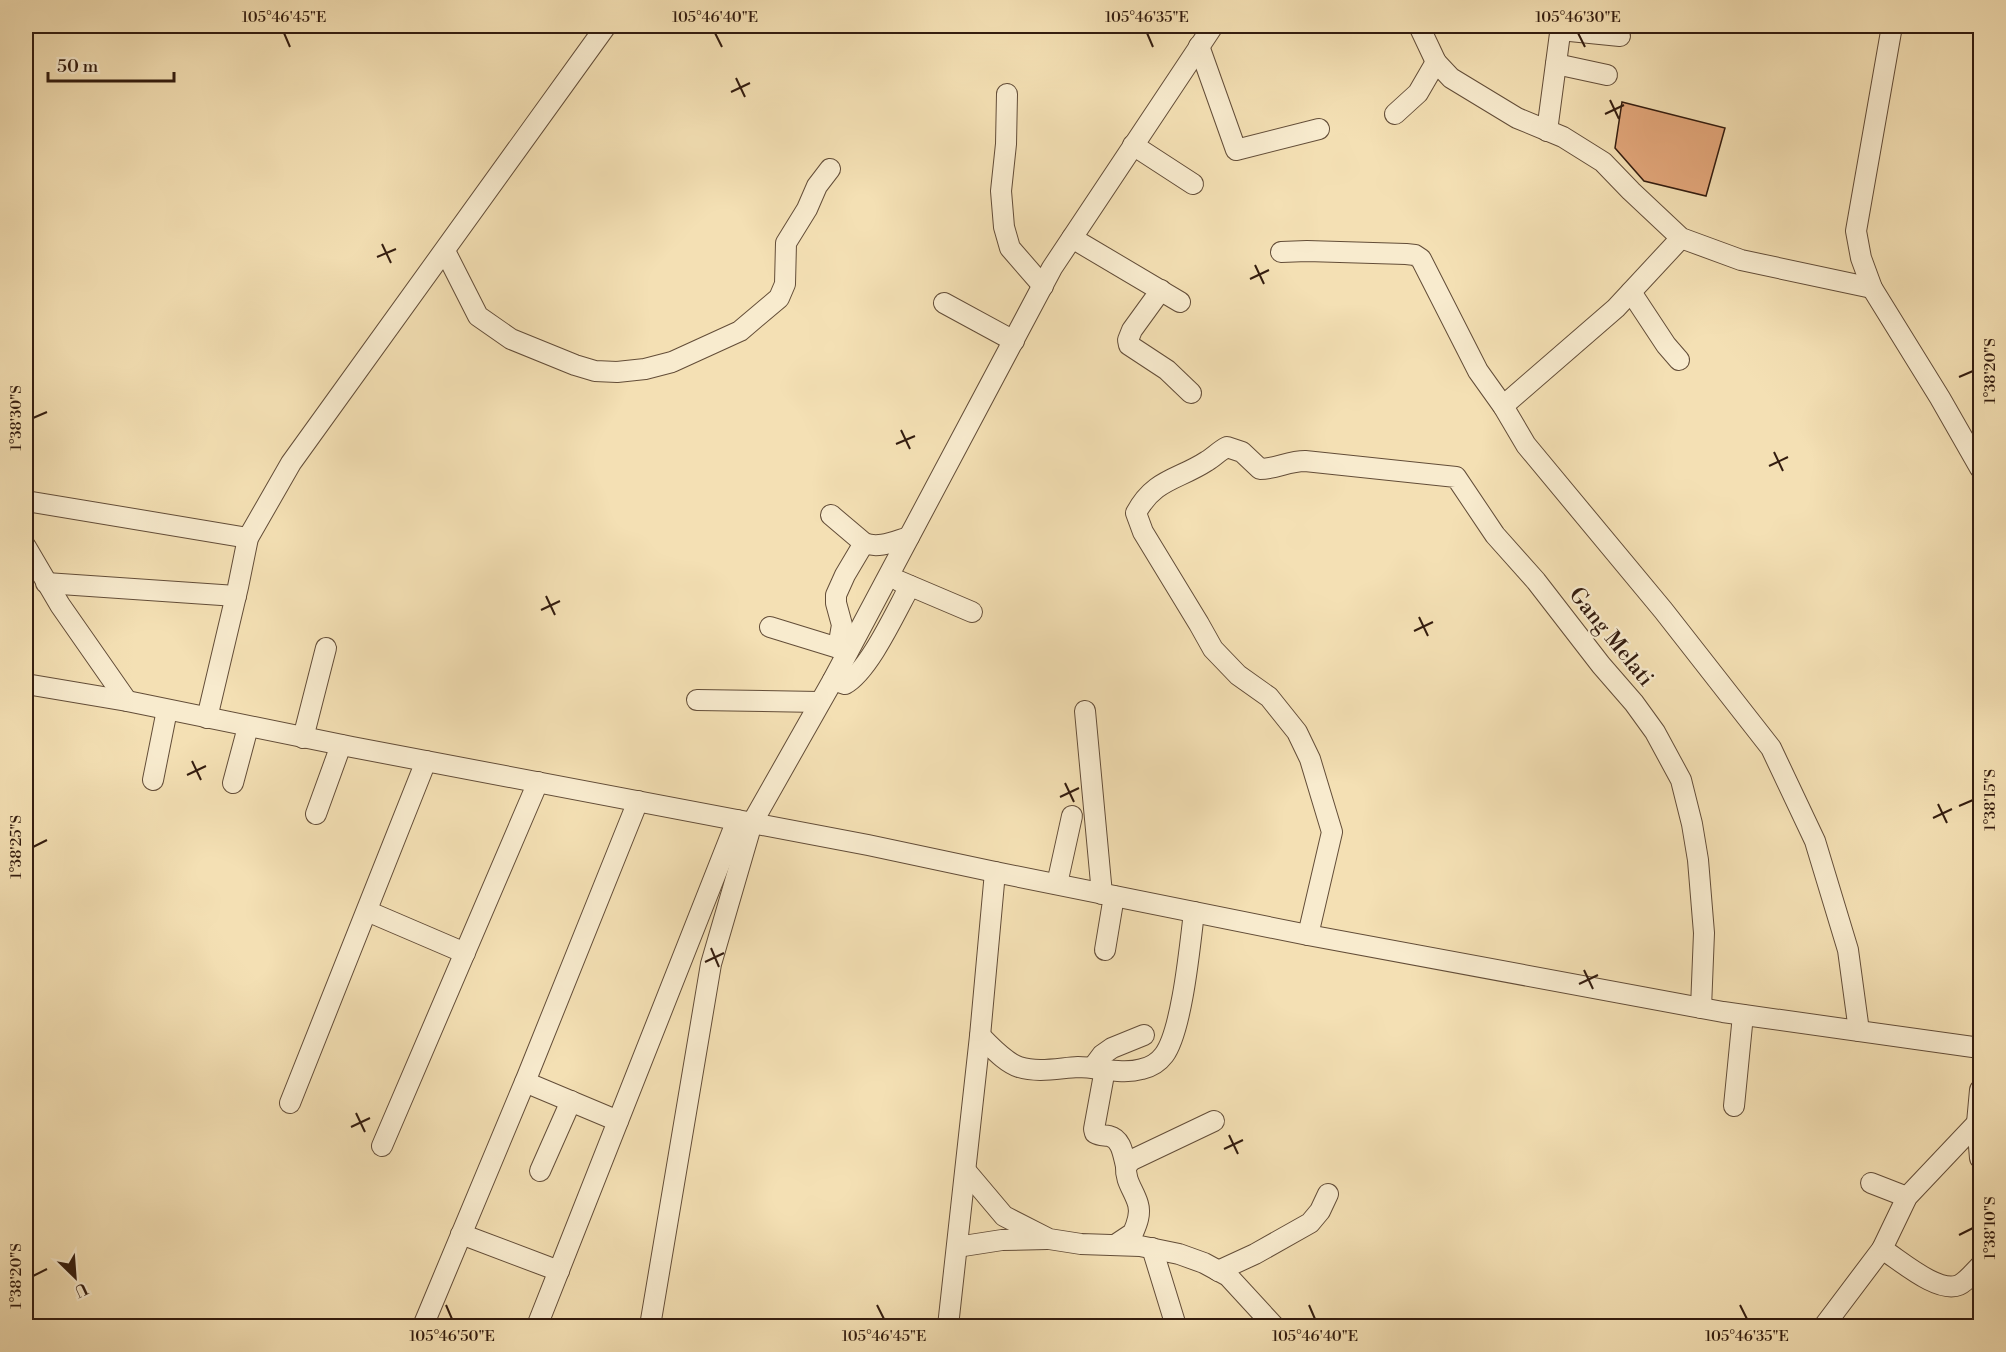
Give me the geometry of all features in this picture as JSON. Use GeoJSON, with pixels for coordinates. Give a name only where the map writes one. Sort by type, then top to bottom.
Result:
{"type":"FeatureCollection","features":[{"type":"Feature","properties":{"kind":"street"},"geometry":{"type":"LineString","coordinates":[[207,718],[248,538],[291,463],[606,26]]}},
{"type":"Feature","properties":{"kind":"street"},"geometry":{"type":"LineString","coordinates":[[537,1326],[618,1121],[744,822],[833,680],[843,650],[888,577],[1052,267],[1214,26]]}},
{"type":"Feature","properties":{"kind":"street"},"geometry":{"type":"LineString","coordinates":[[1419,26],[1436,62],[1451,78],[1517,118],[1563,137],[1603,162],[1681,238],[1741,260],[1872,288]]}},
{"type":"Feature","properties":{"kind":"street"},"geometry":{"type":"LineString","coordinates":[[1892,26],[1856,231],[1861,258],[1872,288],[1980,468]]}},
{"type":"Feature","properties":{"kind":"street"},"geometry":{"type":"LineString","coordinates":[[1547,131],[1560,28],[1620,36]]}},
{"type":"Feature","properties":{"kind":"street"},"geometry":{"type":"LineString","coordinates":[[1199,46],[1236,150],[1319,129]]}},
{"type":"Feature","properties":{"kind":"street"},"geometry":{"type":"LineString","coordinates":[[1395,114],[1418,93],[1436,62]]}},
{"type":"Feature","properties":{"kind":"street"},"geometry":{"type":"LineString","coordinates":[[1556,64],[1607,75]]}},
{"type":"Feature","properties":{"kind":"street"},"geometry":{"type":"LineString","coordinates":[[1007,94],[1006,144],[1001,191],[1004,227],[1010,248],[1043,286]]}},
{"type":"Feature","properties":{"kind":"street"},"geometry":{"type":"LineString","coordinates":[[1133,146],[1193,184]]}},
{"type":"Feature","properties":{"kind":"street"},"geometry":{"type":"LineString","coordinates":[[445,251],[478,316],[511,339],[595,371],[617,372],[645,369],[672,362],[740,331],[779,298],[785,284],[786,243],[807,209],[817,186],[830,169]]}},
{"type":"Feature","properties":{"kind":"street"},"geometry":{"type":"LineString","coordinates":[[1072,238],[1180,302]]}},
{"type":"Feature","properties":{"kind":"street"},"geometry":{"type":"LineString","coordinates":[[1503,406],[1616,308],[1681,238]]}},
{"type":"Feature","properties":{"kind":"street"},"geometry":{"type":"LineString","coordinates":[[1281,252],[1406,254],[1415,255],[1421,259],[1478,371],[1503,406],[1526,445],[1663,610],[1771,748],[1815,841],[1848,950],[1859,1031]]}},
{"type":"Feature","properties":{"kind":"street"},"geometry":{"type":"LineString","coordinates":[[1161,290],[1132,330],[1128,340],[1129,345],[1167,369],[1191,393]]}},
{"type":"Feature","properties":{"kind":"street"},"geometry":{"type":"LineString","coordinates":[[1631,292],[1666,345],[1679,360]]}},
{"type":"Feature","properties":{"kind":"street"},"geometry":{"type":"LineString","coordinates":[[944,303],[1014,341]]}},
{"type":"Feature","properties":{"kind":"street","name":"Gang Melati"},"geometry":{"type":"LineString","coordinates":[[1308,936],[1332,832],[1310,759],[1297,732],[1269,697],[1238,675],[1212,650],[1199,624],[1143,532],[1136,513],[1143,500],[1160,485],[1208,461],[1227,447],[1242,452],[1260,469],[1289,462],[1456,477],[1495,535],[1536,580],[1655,732],[1681,780],[1698,860],[1704,933],[1701,1008]]}},
{"type":"Feature","properties":{"kind":"street"},"geometry":{"type":"LineString","coordinates":[[26,501],[248,538]]}},
{"type":"Feature","properties":{"kind":"street"},"geometry":{"type":"LineString","coordinates":[[831,515],[864,543],[876,546],[909,537]]}},
{"type":"Feature","properties":{"kind":"street"},"geometry":{"type":"LineString","coordinates":[[843,650],[842,625],[836,595],[864,543]]}},
{"type":"Feature","properties":{"kind":"street"},"geometry":{"type":"LineString","coordinates":[[26,547],[30,567],[46,583],[127,701]]}},
{"type":"Feature","properties":{"kind":"street"},"geometry":{"type":"LineString","coordinates":[[888,577],[972,612]]}},
{"type":"Feature","properties":{"kind":"street"},"geometry":{"type":"LineString","coordinates":[[46,583],[236,596]]}},
{"type":"Feature","properties":{"kind":"street"},"geometry":{"type":"LineString","coordinates":[[833,680],[845,684],[857,675],[880,641],[910,586]]}},
{"type":"Feature","properties":{"kind":"street"},"geometry":{"type":"LineString","coordinates":[[770,627],[843,650]]}},
{"type":"Feature","properties":{"kind":"street"},"geometry":{"type":"LineString","coordinates":[[303,738],[326,648]]}},
{"type":"Feature","properties":{"kind":"street"},"geometry":{"type":"LineString","coordinates":[[26,684],[127,701],[303,738],[868,845],[1308,936],[1743,1015],[1980,1048]]}},
{"type":"Feature","properties":{"kind":"street"},"geometry":{"type":"LineString","coordinates":[[697,700],[819,702]]}},
{"type":"Feature","properties":{"kind":"street"},"geometry":{"type":"LineString","coordinates":[[153,780],[167,710]]}},
{"type":"Feature","properties":{"kind":"street"},"geometry":{"type":"LineString","coordinates":[[1085,711],[1108,895],[1105,950]]}},
{"type":"Feature","properties":{"kind":"street"},"geometry":{"type":"LineString","coordinates":[[233,783],[248,727]]}},
{"type":"Feature","properties":{"kind":"street"},"geometry":{"type":"LineString","coordinates":[[316,814],[341,745]]}},
{"type":"Feature","properties":{"kind":"street"},"geometry":{"type":"LineString","coordinates":[[290,1103],[426,761]]}},
{"type":"Feature","properties":{"kind":"street"},"geometry":{"type":"LineString","coordinates":[[382,1146],[538,782]]}},
{"type":"Feature","properties":{"kind":"street"},"geometry":{"type":"LineString","coordinates":[[423,1326],[525,1082],[638,801]]}},
{"type":"Feature","properties":{"kind":"street"},"geometry":{"type":"LineString","coordinates":[[1057,884],[1072,816]]}},
{"type":"Feature","properties":{"kind":"street"},"geometry":{"type":"LineString","coordinates":[[650,1326],[711,964],[744,822]]}},
{"type":"Feature","properties":{"kind":"street"},"geometry":{"type":"LineString","coordinates":[[948,1326],[980,1036],[995,872]]}},
{"type":"Feature","properties":{"kind":"street"},"geometry":{"type":"LineString","coordinates":[[367,911],[465,953]]}},
{"type":"Feature","properties":{"kind":"street"},"geometry":{"type":"LineString","coordinates":[[980,1036],[1003,1058],[1018,1067],[1057,1070],[1099,1068],[1126,1071],[1141,1070],[1156,1064],[1166,1053],[1174,1031],[1194,912]]}},
{"type":"Feature","properties":{"kind":"street"},"geometry":{"type":"LineString","coordinates":[[1734,1106],[1743,1015]]}},
{"type":"Feature","properties":{"kind":"street"},"geometry":{"type":"LineString","coordinates":[[1115,1245],[1133,1233],[1138,1222],[1138,1203],[1127,1183],[1126,1166],[1118,1140],[1112,1136],[1095,1133],[1099,1068],[1102,1055],[1112,1048],[1144,1035]]}},
{"type":"Feature","properties":{"kind":"street"},"geometry":{"type":"LineString","coordinates":[[525,1082],[618,1121]]}},
{"type":"Feature","properties":{"kind":"street"},"geometry":{"type":"LineString","coordinates":[[1980,1090],[1977,1123],[1980,1158]]}},
{"type":"Feature","properties":{"kind":"street"},"geometry":{"type":"LineString","coordinates":[[540,1171],[571,1101]]}},
{"type":"Feature","properties":{"kind":"street"},"geometry":{"type":"LineString","coordinates":[[1126,1166],[1132,1160],[1214,1121]]}},
{"type":"Feature","properties":{"kind":"street"},"geometry":{"type":"LineString","coordinates":[[1824,1326],[1882,1249],[1907,1197],[1977,1123]]}},
{"type":"Feature","properties":{"kind":"street"},"geometry":{"type":"LineString","coordinates":[[966,1171],[1004,1216],[1050,1239]]}},
{"type":"Feature","properties":{"kind":"street"},"geometry":{"type":"LineString","coordinates":[[1870,1183],[1907,1197]]}},
{"type":"Feature","properties":{"kind":"street"},"geometry":{"type":"LineString","coordinates":[[1218,1271],[1255,1254],[1310,1223],[1320,1211],[1328,1194]]}},
{"type":"Feature","properties":{"kind":"street"},"geometry":{"type":"LineString","coordinates":[[461,1234],[559,1271]]}},
{"type":"Feature","properties":{"kind":"street"},"geometry":{"type":"LineString","coordinates":[[957,1247],[1002,1240],[1050,1239],[1081,1244],[1140,1246],[1179,1254],[1204,1263],[1228,1276],[1274,1326]]}},
{"type":"Feature","properties":{"kind":"street"},"geometry":{"type":"LineString","coordinates":[[1152,1248],[1176,1326]]}},
{"type":"Feature","properties":{"kind":"street"},"geometry":{"type":"LineString","coordinates":[[1882,1249],[1935,1284],[1947,1287],[1959,1285],[1980,1266]]}},
{"type":"Feature","properties":{"kind":"building"},"geometry":{"type":"Polygon","coordinates":[[[1622,102],[1725,128],[1706,196],[1644,181],[1615,148],[1622,102]]]}}]}
